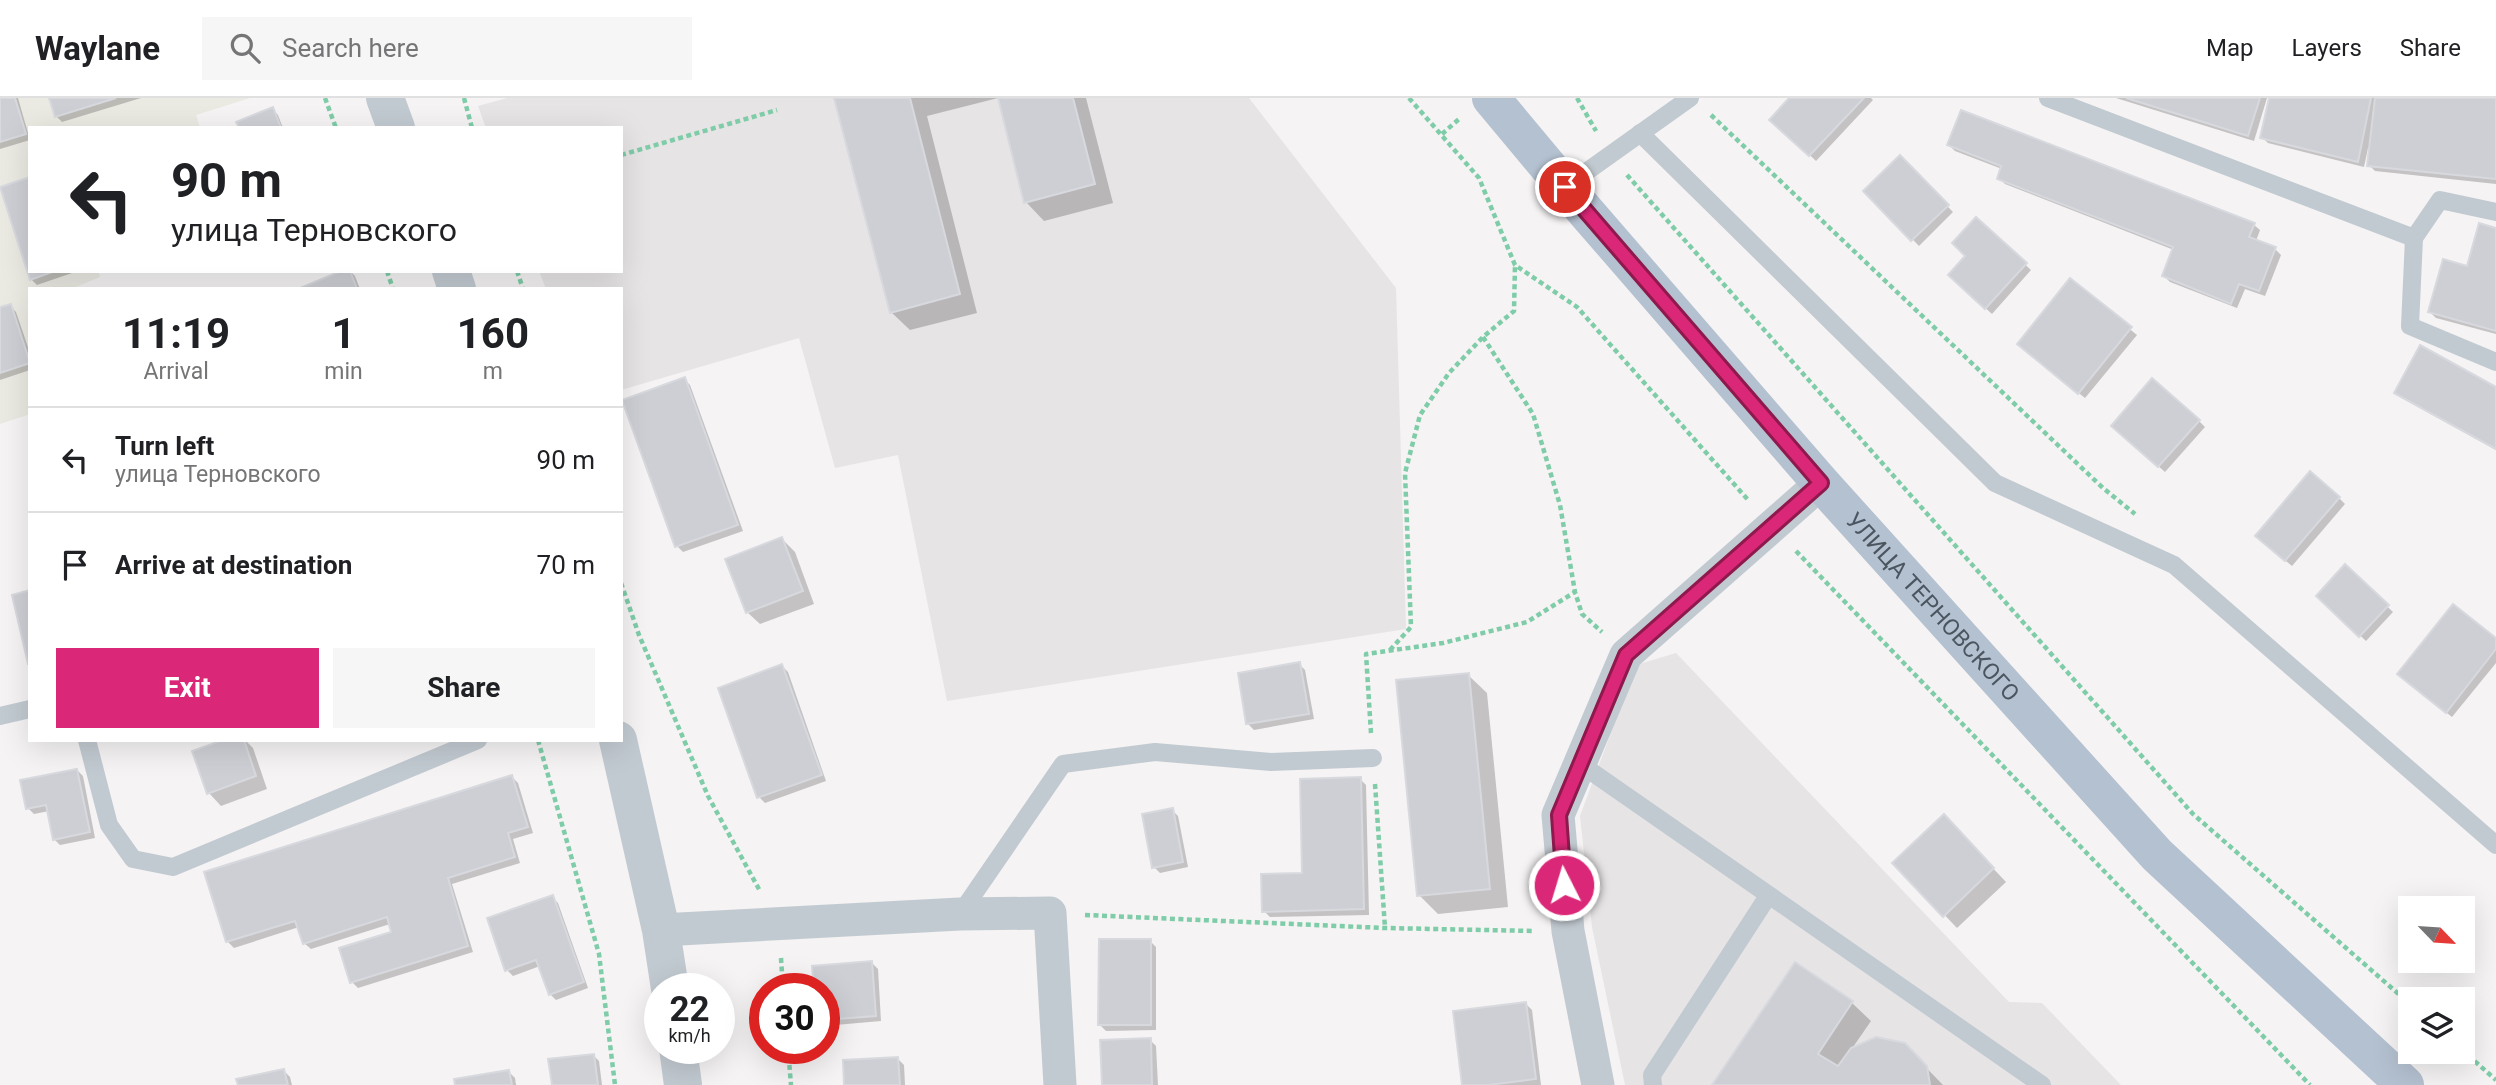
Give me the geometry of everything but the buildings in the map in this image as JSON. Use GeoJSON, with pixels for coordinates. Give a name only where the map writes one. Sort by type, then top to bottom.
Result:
{"type":"FeatureCollection","features":[{"type":"Feature","properties":{"kind":"main road","name":"УЛИЦА ТЕРНОВСКОГО"},"geometry":{"type":"LineString","coordinates":[[1491,98],[1821,483],[2157,855],[2405,1085]]}},
{"type":"Feature","properties":{"kind":"street"},"geometry":{"type":"LineString","coordinates":[[385,98],[395,126]]}},
{"type":"Feature","properties":{"kind":"street"},"geometry":{"type":"LineString","coordinates":[[1598,1085],[1569,931],[1559,815],[1626,655],[1821,483]]}},
{"type":"Feature","properties":{"kind":"street"},"geometry":{"type":"LineString","coordinates":[[618,742],[662,930],[668,973]]}},
{"type":"Feature","properties":{"kind":"street"},"geometry":{"type":"LineString","coordinates":[[662,930],[960,914],[1050,913],[1060,1085]]}},
{"type":"Feature","properties":{"kind":"street"},"geometry":{"type":"LineString","coordinates":[[680,1064],[683,1085]]}},
{"type":"Feature","properties":{"kind":"lane"},"geometry":{"type":"LineString","coordinates":[[2048,98],[2414,238]]}},
{"type":"Feature","properties":{"kind":"lane"},"geometry":{"type":"LineString","coordinates":[[1565,187],[1640,134],[1696,103]]}},
{"type":"Feature","properties":{"kind":"lane"},"geometry":{"type":"LineString","coordinates":[[1640,134],[1995,483],[2174,565],[2496,845]]}},
{"type":"Feature","properties":{"kind":"lane"},"geometry":{"type":"LineString","coordinates":[[2496,212],[2440,200],[2414,238],[2410,326],[2496,362]]}},
{"type":"Feature","properties":{"kind":"lane"},"geometry":{"type":"LineString","coordinates":[[0,716],[28,709]]}},
{"type":"Feature","properties":{"kind":"lane"},"geometry":{"type":"LineString","coordinates":[[88,742],[109,825],[133,859],[173,866],[473,742]]}},
{"type":"Feature","properties":{"kind":"lane"},"geometry":{"type":"LineString","coordinates":[[960,914],[1063,764],[1155,752],[1271,762],[1373,758]]}},
{"type":"Feature","properties":{"kind":"lane"},"geometry":{"type":"LineString","coordinates":[[1579,763],[2042,1085]]}},
{"type":"Feature","properties":{"kind":"lane"},"geometry":{"type":"LineString","coordinates":[[1653,1085],[1652,1075],[1768,896]]}},
{"type":"Feature","properties":{"kind":"path"},"geometry":{"type":"LineString","coordinates":[[325,98],[335,126]]}},
{"type":"Feature","properties":{"kind":"path"},"geometry":{"type":"LineString","coordinates":[[464,98],[471,126]]}},
{"type":"Feature","properties":{"kind":"path"},"geometry":{"type":"LineString","coordinates":[[1390,651],[1410,627],[1405,473],[1420,415],[1449,373],[1483,337],[1514,311],[1515,265],[1479,178],[1409,98]]}},
{"type":"Feature","properties":{"kind":"path"},"geometry":{"type":"LineString","coordinates":[[1577,98],[1610,156],[2193,814],[2398,993]]}},
{"type":"Feature","properties":{"kind":"path"},"geometry":{"type":"LineString","coordinates":[[1696,103],[2103,488],[2135,514]]}},
{"type":"Feature","properties":{"kind":"path"},"geometry":{"type":"LineString","coordinates":[[623,154],[777,110]]}},
{"type":"Feature","properties":{"kind":"path"},"geometry":{"type":"LineString","coordinates":[[1515,265],[1577,307],[1771,525],[2310,1085]]}},
{"type":"Feature","properties":{"kind":"path"},"geometry":{"type":"LineString","coordinates":[[1483,337],[1533,414],[1560,505],[1575,592],[1582,614],[1626,655]]}},
{"type":"Feature","properties":{"kind":"path"},"geometry":{"type":"LineString","coordinates":[[623,589],[639,635],[708,796],[778,925],[782,973]]}},
{"type":"Feature","properties":{"kind":"path"},"geometry":{"type":"LineString","coordinates":[[1385,928],[1366,654],[1443,643],[1527,622],[1575,592]]}},
{"type":"Feature","properties":{"kind":"path"},"geometry":{"type":"LineString","coordinates":[[539,742],[599,954],[615,1085]]}},
{"type":"Feature","properties":{"kind":"path"},"geometry":{"type":"LineString","coordinates":[[1050,913],[1385,928],[1569,931]]}},
{"type":"Feature","properties":{"kind":"path"},"geometry":{"type":"LineString","coordinates":[[2475,1061],[2496,1080]]}},
{"type":"Feature","properties":{"kind":"path"},"geometry":{"type":"LineString","coordinates":[[789,1064],[791,1085]]}},
{"type":"Feature","properties":{"kind":"shaded area"},"geometry":{"type":"Polygon","coordinates":[[[0,98],[250,98],[196,115],[199,126],[28,126],[28,273],[99,273],[100,277],[76,287],[28,287],[28,415],[0,424],[0,98]]]}},
{"type":"Feature","properties":{"kind":"shaded area"},"geometry":{"type":"Polygon","coordinates":[[[507,98],[1249,98],[1396,288],[1406,629],[947,701],[898,455],[835,468],[799,338],[623,389],[623,287],[545,287],[540,273],[623,273],[623,126],[485,126],[478,106],[507,98]]]}},
{"type":"Feature","properties":{"kind":"shaded area"},"geometry":{"type":"Polygon","coordinates":[[[1676,653],[2009,1002],[2042,1003],[2121,1085],[1625,1085],[1592,927],[1580,816],[1636,665],[1676,653]]]}},
{"type":"Feature","properties":{"kind":"route"},"geometry":{"type":"LineString","coordinates":[[1564,885],[1559,815],[1626,655],[1821,483],[1565,187]]}}]}
